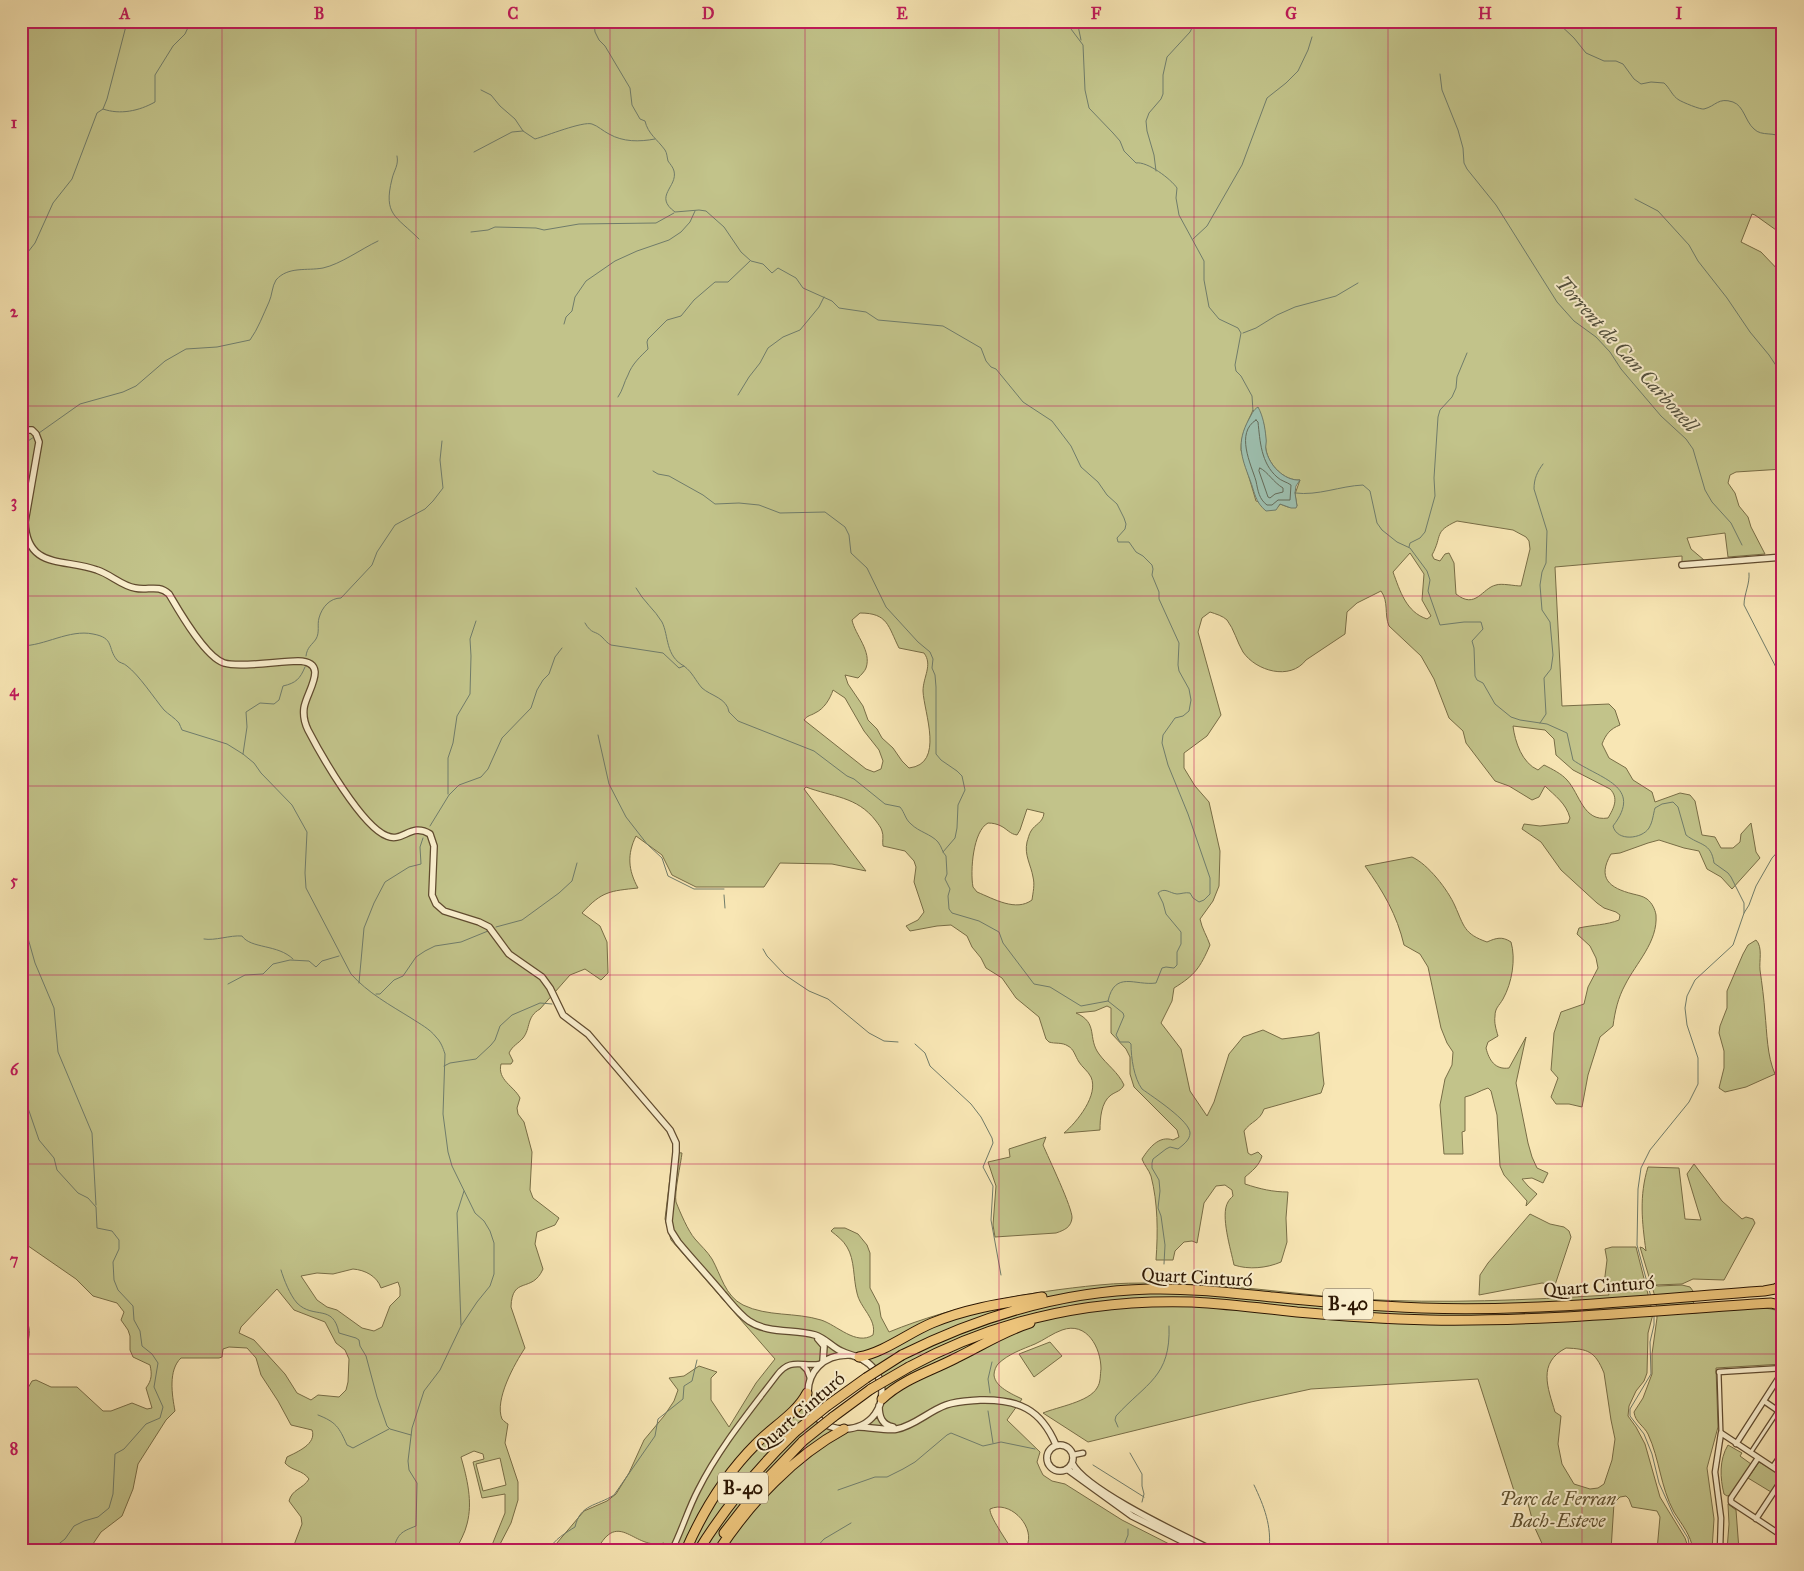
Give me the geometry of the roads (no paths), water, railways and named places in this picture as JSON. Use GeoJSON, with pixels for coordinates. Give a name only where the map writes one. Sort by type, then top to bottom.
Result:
{"type":"FeatureCollection","features":[{"type":"Feature","properties":{"kind":"highway","name":"Quart Cinturó"},"geometry":{"type":"LineString","coordinates":[[699,1550],[731,1503],[760,1468],[795,1432],[866,1378],[902,1355],[973,1323],[1060,1297],[1088,1292],[1150,1289],[1200,1290],[1344,1304],[1423,1308],[1505,1307],[1764,1291],[1775,1289],[1783,1284]]}},
{"type":"Feature","properties":{"kind":"highway"},"geometry":{"type":"LineString","coordinates":[[859,1357],[877,1352],[905,1336],[946,1317],[972,1309],[1003,1303],[1060,1297]]}},
{"type":"Feature","properties":{"kind":"highway","name":"Quart Cinturó"},"geometry":{"type":"LineString","coordinates":[[713,1550],[748,1501],[775,1469],[803,1441],[834,1416],[871,1389],[909,1366],[947,1347],[984,1332],[1028,1318],[1117,1304],[1194,1302],[1340,1316],[1427,1320],[1520,1319],[1771,1303],[1783,1306]]}},
{"type":"Feature","properties":{"kind":"highway"},"geometry":{"type":"LineString","coordinates":[[880,1402],[892,1389],[902,1383],[1024,1325],[1064,1312]]}},
{"type":"Feature","properties":{"kind":"highway"},"geometry":{"type":"LineString","coordinates":[[686,1550],[708,1507],[732,1471],[761,1439],[799,1406],[808,1393]]}},
{"type":"Feature","properties":{"kind":"highway"},"geometry":{"type":"LineString","coordinates":[[719,1550],[743,1517],[782,1475],[815,1448],[844,1429]]}},
{"type":"Feature","properties":{"kind":"street"},"geometry":{"type":"LineString","coordinates":[[21,277],[21,286]]}},
{"type":"Feature","properties":{"kind":"street"},"geometry":{"type":"LineString","coordinates":[[21,430],[34,431],[39,442],[25,522],[27,537],[33,549],[45,558],[98,570],[134,588],[156,588],[165,591],[185,622],[213,656],[222,662],[237,664],[298,661],[311,665],[315,671],[315,677],[305,702],[306,724],[350,800],[367,820],[388,837],[399,837],[416,830],[422,830],[430,834],[434,846],[432,895],[436,904],[444,911],[489,927],[507,952],[542,977],[550,988],[563,1014],[592,1038],[670,1130],[676,1143],[676,1152],[669,1220],[671,1231],[676,1239],[750,1322],[764,1328],[817,1335],[841,1352],[859,1357],[870,1364],[878,1374],[882,1386],[880,1402],[881,1419],[892,1427],[903,1427]]}},
{"type":"Feature","properties":{"kind":"street"},"geometry":{"type":"LineString","coordinates":[[1682,565],[1783,557]]}},
{"type":"Feature","properties":{"kind":"street"},"geometry":{"type":"LineString","coordinates":[[808,1334],[817,1338],[824,1346],[822,1363],[810,1378],[808,1393],[811,1407],[820,1419],[832,1427],[891,1430],[903,1427],[950,1404],[969,1401],[1002,1400],[1020,1405],[1034,1413],[1050,1433],[1056,1445]]}},
{"type":"Feature","properties":{"kind":"street"},"geometry":{"type":"LineString","coordinates":[[672,1550],[698,1489],[714,1462],[740,1424],[782,1370],[791,1364],[809,1366],[822,1363],[836,1356],[849,1355]]}},
{"type":"Feature","properties":{"kind":"street"},"geometry":{"type":"LineString","coordinates":[[801,1364],[806,1369],[810,1378]]}},
{"type":"Feature","properties":{"kind":"street"},"geometry":{"type":"LineString","coordinates":[[1720,1550],[1722,1518],[1715,1478],[1721,1433],[1719,1372],[1783,1369]]}},
{"type":"Feature","properties":{"kind":"street"},"geometry":{"type":"LineString","coordinates":[[1736,1444],[1783,1369]]}},
{"type":"Feature","properties":{"kind":"street"},"geometry":{"type":"LineString","coordinates":[[1750,1453],[1780,1412],[1764,1401]]}},
{"type":"Feature","properties":{"kind":"street"},"geometry":{"type":"LineString","coordinates":[[857,1427],[870,1419],[880,1402]]}},
{"type":"Feature","properties":{"kind":"street"},"geometry":{"type":"LineString","coordinates":[[1721,1433],[1783,1474]]}},
{"type":"Feature","properties":{"kind":"street"},"geometry":{"type":"LineString","coordinates":[[1719,1452],[1728,1438]]}},
{"type":"Feature","properties":{"kind":"street"},"geometry":{"type":"LineString","coordinates":[[1067,1469],[1072,1463],[1073,1455],[1068,1446],[1056,1445],[1048,1453],[1050,1467],[1055,1470],[1067,1469],[1132,1516],[1200,1550]]}},
{"type":"Feature","properties":{"kind":"street"},"geometry":{"type":"LineString","coordinates":[[1772,1467],[1783,1451]]}},
{"type":"Feature","properties":{"kind":"street"},"geometry":{"type":"LineString","coordinates":[[1073,1455],[1083,1453]]}},
{"type":"Feature","properties":{"kind":"street"},"geometry":{"type":"LineString","coordinates":[[1758,1458],[1731,1498],[1732,1503],[1782,1534],[1780,1550]]}},
{"type":"Feature","properties":{"kind":"street"},"geometry":{"type":"LineString","coordinates":[[1072,1463],[1076,1471],[1129,1507],[1212,1550]]}},
{"type":"Feature","properties":{"kind":"street"},"geometry":{"type":"LineString","coordinates":[[1756,1519],[1783,1478]]}},
{"type":"Feature","properties":{"kind":"water"},"geometry":{"type":"Polygon","coordinates":[[[1258,407],[1264,422],[1266,450],[1270,461],[1283,475],[1294,480],[1300,480],[1296,486],[1295,493],[1296,508],[1280,504],[1276,510],[1266,511],[1256,497],[1244,464],[1241,443],[1245,428],[1253,412],[1258,407]]]}},
{"type":"Feature","properties":{"kind":"waterway"},"geometry":{"type":"LineString","coordinates":[[21,261],[35,243],[53,203],[72,179],[97,113],[103,109],[116,112],[129,111],[143,108],[155,102],[155,75],[173,46],[185,34],[191,21]]}},
{"type":"Feature","properties":{"kind":"waterway"},"geometry":{"type":"LineString","coordinates":[[594,21],[595,32],[599,40],[605,46],[630,88],[632,105],[640,119],[645,121],[646,126],[665,150],[668,161],[674,170],[673,182],[666,196],[666,201],[675,212],[706,211],[724,227],[741,252],[751,261],[763,264],[772,273],[778,268],[796,278],[803,288],[832,301],[839,308],[866,312],[878,320],[943,326],[981,348],[986,361],[991,367],[996,369],[1023,402],[1052,421],[1071,446],[1081,467],[1098,482],[1107,495],[1117,504],[1126,524],[1125,529],[1117,538],[1118,542],[1129,542],[1136,552],[1152,565],[1152,575],[1159,592],[1159,599],[1179,643],[1179,671],[1189,689],[1191,700],[1189,711],[1183,716],[1175,718],[1163,735],[1162,743],[1168,765],[1188,814],[1210,878],[1210,894],[1199,902],[1190,893],[1177,894],[1165,890],[1158,893],[1166,914],[1181,932],[1181,944],[1177,952],[1177,965],[1174,968],[1162,968],[1156,983],[1121,982],[1111,991],[1108,1001],[1123,1013],[1124,1016],[1116,1035],[1120,1042],[1129,1042],[1131,1044],[1134,1068],[1142,1089],[1178,1116],[1190,1133],[1188,1140],[1178,1149],[1170,1147],[1166,1149],[1153,1159],[1152,1163],[1152,1168],[1159,1180],[1158,1208],[1165,1245],[1164,1264]]}},
{"type":"Feature","properties":{"kind":"waterway"},"geometry":{"type":"LineString","coordinates":[[1065,21],[1083,45],[1085,90],[1089,108],[1120,141],[1124,151],[1136,163],[1141,163],[1158,171],[1177,188],[1176,198],[1179,215],[1204,261],[1204,280],[1209,307],[1219,319],[1238,328],[1241,333],[1235,365],[1236,371],[1241,376],[1252,396],[1253,411]]}},
{"type":"Feature","properties":{"kind":"waterway"},"geometry":{"type":"LineString","coordinates":[[1077,21],[1081,40]]}},
{"type":"Feature","properties":{"kind":"waterway"},"geometry":{"type":"LineString","coordinates":[[1156,171],[1146,121],[1149,113],[1163,94],[1163,75],[1167,57],[1190,32],[1193,21]]}},
{"type":"Feature","properties":{"kind":"waterway"},"geometry":{"type":"LineString","coordinates":[[1556,21],[1574,38],[1586,53],[1604,61],[1616,61],[1623,64],[1634,79],[1641,84],[1651,82],[1664,83],[1679,100],[1702,109],[1708,108],[1720,101],[1733,102],[1740,107],[1754,129],[1764,134],[1783,138]]}},
{"type":"Feature","properties":{"kind":"waterway"},"geometry":{"type":"LineString","coordinates":[[103,109],[126,26]]}},
{"type":"Feature","properties":{"kind":"waterway"},"geometry":{"type":"LineString","coordinates":[[1193,239],[1207,226],[1242,165],[1267,98],[1298,71],[1312,37]]}},
{"type":"Feature","properties":{"kind":"waterway","name":"Torrent de Can Carbonell"},"geometry":{"type":"LineString","coordinates":[[1440,74],[1442,90],[1458,130],[1463,148],[1464,163],[1467,169],[1496,205],[1557,302],[1574,321],[1596,337],[1661,416],[1686,439],[1693,449],[1705,490],[1712,502],[1731,523],[1742,545]]}},
{"type":"Feature","properties":{"kind":"waterway"},"geometry":{"type":"LineString","coordinates":[[481,90],[491,95],[515,119],[523,131],[535,139],[587,124],[592,124],[614,137],[625,140],[655,139]]}},
{"type":"Feature","properties":{"kind":"waterway"},"geometry":{"type":"LineString","coordinates":[[474,152],[512,132],[523,131]]}},
{"type":"Feature","properties":{"kind":"waterway"},"geometry":{"type":"LineString","coordinates":[[397,156],[397,165],[390,191],[389,200],[391,208],[393,214],[419,239]]}},
{"type":"Feature","properties":{"kind":"waterway"},"geometry":{"type":"LineString","coordinates":[[1635,199],[1658,211],[1689,245],[1698,261],[1783,376]]}},
{"type":"Feature","properties":{"kind":"waterway"},"geometry":{"type":"LineString","coordinates":[[564,324],[566,317],[572,311],[575,297],[586,281],[615,261],[669,240],[681,232],[690,222],[695,211]]}},
{"type":"Feature","properties":{"kind":"waterway"},"geometry":{"type":"LineString","coordinates":[[471,232],[488,230],[495,227],[536,228],[544,230],[579,224],[656,223],[674,213]]}},
{"type":"Feature","properties":{"kind":"waterway"},"geometry":{"type":"LineString","coordinates":[[39,433],[80,404],[123,392],[136,386],[165,361],[186,349],[217,347],[250,340],[269,302],[275,282],[281,276],[292,271],[330,266],[378,241]]}},
{"type":"Feature","properties":{"kind":"waterway"},"geometry":{"type":"LineString","coordinates":[[618,397],[632,367],[648,349],[648,339],[667,320],[681,316],[694,300],[715,282],[728,282],[750,261]]}},
{"type":"Feature","properties":{"kind":"waterway"},"geometry":{"type":"LineString","coordinates":[[1243,333],[1295,307],[1336,296],[1358,283]]}},
{"type":"Feature","properties":{"kind":"waterway"},"geometry":{"type":"LineString","coordinates":[[738,395],[768,348],[783,337],[800,330],[819,307],[824,297]]}},
{"type":"Feature","properties":{"kind":"waterway"},"geometry":{"type":"LineString","coordinates":[[1409,547],[1410,543],[1420,538],[1425,532],[1435,496],[1434,478],[1438,417],[1440,410],[1452,397],[1456,388],[1457,377],[1467,353]]}},
{"type":"Feature","properties":{"kind":"waterway"},"geometry":{"type":"LineString","coordinates":[[21,450],[25,443],[34,437]]}},
{"type":"Feature","properties":{"kind":"waterway"},"geometry":{"type":"LineString","coordinates":[[306,656],[316,639],[319,618],[324,607],[330,601],[341,598],[372,565],[377,552],[395,525],[425,509],[443,488],[440,460],[442,441]]}},
{"type":"Feature","properties":{"kind":"waterway"},"geometry":{"type":"LineString","coordinates":[[1540,723],[1546,714],[1544,678],[1551,669],[1553,655],[1550,622],[1542,610],[1540,585],[1546,563],[1547,531],[1534,489],[1536,476],[1543,464]]}},
{"type":"Feature","properties":{"kind":"waterway"},"geometry":{"type":"LineString","coordinates":[[653,471],[669,476],[715,504],[739,503],[759,505],[780,513],[825,512],[845,527],[849,535],[851,553],[867,568],[886,607],[918,642],[930,652],[933,659],[932,668],[936,687],[936,754],[962,776],[965,790],[958,805],[955,838],[943,852]]}},
{"type":"Feature","properties":{"kind":"waterway"},"geometry":{"type":"LineString","coordinates":[[1295,493],[1304,494],[1363,485],[1370,491],[1377,523],[1382,530],[1397,542],[1410,548],[1427,571],[1430,580],[1428,591],[1440,625],[1481,622],[1483,629],[1472,641],[1475,676],[1477,680],[1483,683],[1495,704],[1511,717],[1547,724],[1567,733],[1573,760],[1615,785],[1621,793],[1624,801],[1621,812],[1613,826],[1619,835],[1630,837],[1646,832],[1655,808],[1662,804],[1673,802],[1678,807],[1686,835],[1708,848],[1713,856],[1714,863],[1731,877],[1744,903],[1744,913]]}},
{"type":"Feature","properties":{"kind":"waterway","name":"Torrent de Can Carbonell"},"geometry":{"type":"LineString","coordinates":[[1749,573],[1744,605],[1783,681]]}},
{"type":"Feature","properties":{"kind":"waterway"},"geometry":{"type":"LineString","coordinates":[[636,588],[662,622],[671,651],[678,662],[684,666]]}},
{"type":"Feature","properties":{"kind":"waterway"},"geometry":{"type":"LineString","coordinates":[[448,794],[448,758],[453,743],[457,716],[470,694],[470,639],[476,621]]}},
{"type":"Feature","properties":{"kind":"waterway"},"geometry":{"type":"LineString","coordinates":[[585,623],[592,631],[600,635],[611,645],[663,653],[679,668],[684,666],[702,688],[725,703],[729,712],[738,721],[814,751],[885,804],[900,807],[909,822],[935,839],[946,856],[947,874],[945,879],[950,889],[948,896],[949,909],[952,913],[979,921],[999,932],[1003,943],[1034,984],[1050,987],[1081,1006],[1108,1001]]}},
{"type":"Feature","properties":{"kind":"waterway"},"geometry":{"type":"LineString","coordinates":[[21,646],[84,633],[105,638],[110,644],[117,660],[126,665],[136,675],[164,710],[176,719],[182,730],[227,744],[254,763],[261,773],[292,805],[307,832],[306,888],[351,974],[372,993],[428,1029],[443,1047],[445,1054],[443,1114],[448,1152],[452,1166],[475,1213],[484,1221],[490,1231],[494,1243],[494,1274],[490,1286],[461,1326],[440,1370],[424,1391],[412,1428],[408,1461],[409,1470],[417,1483],[416,1526],[401,1534],[393,1550]]}},
{"type":"Feature","properties":{"kind":"waterway"},"geometry":{"type":"LineString","coordinates":[[430,826],[449,795],[459,785],[481,777],[488,769],[502,738],[531,708],[537,690],[549,674],[555,657],[562,648]]}},
{"type":"Feature","properties":{"kind":"waterway"},"geometry":{"type":"LineString","coordinates":[[243,754],[247,727],[246,712],[260,703],[274,704],[279,700],[283,686],[297,680],[305,667]]}},
{"type":"Feature","properties":{"kind":"waterway"},"geometry":{"type":"LineString","coordinates":[[598,735],[609,784],[626,817],[647,844],[662,858],[668,876],[694,889],[724,889]]}},
{"type":"Feature","properties":{"kind":"waterway"},"geometry":{"type":"LineString","coordinates":[[359,983],[364,928],[374,903],[385,882],[409,867],[421,864],[420,847],[423,838]]}},
{"type":"Feature","properties":{"kind":"waterway"},"geometry":{"type":"LineString","coordinates":[[1651,1297],[1637,1245],[1638,1189],[1641,1168],[1650,1150],[1689,1102],[1698,1084],[1698,1058],[1687,1025],[1685,1008],[1687,996],[1695,980],[1733,945],[1756,886],[1772,858],[1783,846]]}},
{"type":"Feature","properties":{"kind":"waterway"},"geometry":{"type":"LineString","coordinates":[[496,927],[522,920],[559,893],[572,881],[577,863]]}},
{"type":"Feature","properties":{"kind":"waterway"},"geometry":{"type":"LineString","coordinates":[[724,895],[725,908]]}},
{"type":"Feature","properties":{"kind":"waterway"},"geometry":{"type":"LineString","coordinates":[[22,917],[35,963],[54,1008],[58,1052],[92,1133],[96,1205]]}},
{"type":"Feature","properties":{"kind":"waterway"},"geometry":{"type":"LineString","coordinates":[[376,994],[380,994],[394,980],[403,976],[416,957],[425,951],[435,946],[461,942],[488,931]]}},
{"type":"Feature","properties":{"kind":"waterway"},"geometry":{"type":"LineString","coordinates":[[204,939],[242,936],[252,943],[280,951],[293,959]]}},
{"type":"Feature","properties":{"kind":"waterway"},"geometry":{"type":"LineString","coordinates":[[763,949],[785,975],[809,991],[828,999],[869,1033],[884,1041],[898,1042]]}},
{"type":"Feature","properties":{"kind":"waterway"},"geometry":{"type":"LineString","coordinates":[[228,984],[245,975],[263,974],[273,964],[290,960],[309,961],[316,967],[322,961],[339,956]]}},
{"type":"Feature","properties":{"kind":"waterway"},"geometry":{"type":"LineString","coordinates":[[444,1066],[450,1063],[476,1059],[491,1045],[500,1026],[512,1015],[540,1003],[552,1004]]}},
{"type":"Feature","properties":{"kind":"waterway"},"geometry":{"type":"LineString","coordinates":[[915,1044],[925,1053],[930,1066],[971,1104],[981,1117],[992,1138],[993,1143],[983,1167],[993,1186],[991,1220],[1001,1275]]}},
{"type":"Feature","properties":{"kind":"waterway"},"geometry":{"type":"LineString","coordinates":[[21,1096],[28,1108],[39,1140],[54,1158],[57,1170],[78,1193],[88,1198],[96,1207],[97,1228],[112,1231],[119,1240],[119,1249],[113,1262],[114,1280],[118,1290],[133,1306],[134,1320],[140,1331],[142,1346],[152,1354],[158,1363],[154,1387],[163,1407],[160,1418],[146,1424],[124,1449],[115,1454],[113,1494],[109,1508],[98,1517],[74,1526],[65,1539],[51,1550]]}},
{"type":"Feature","properties":{"kind":"waterway"},"geometry":{"type":"LineString","coordinates":[[461,1325],[457,1213],[464,1191]]}},
{"type":"Feature","properties":{"kind":"waterway"},"geometry":{"type":"LineString","coordinates":[[281,1270],[287,1287],[297,1303],[310,1311],[328,1315],[336,1324],[339,1333],[359,1340],[366,1356],[387,1426],[390,1429],[411,1435]]}},
{"type":"Feature","properties":{"kind":"waterway"},"geometry":{"type":"LineString","coordinates":[[1654,1315],[1650,1342],[1651,1374],[1630,1409],[1630,1416],[1644,1434],[1652,1454],[1659,1483],[1673,1514],[1688,1538],[1690,1550]]}},
{"type":"Feature","properties":{"kind":"waterway"},"geometry":{"type":"LineString","coordinates":[[1118,1427],[1115,1420],[1116,1416],[1154,1378],[1161,1368],[1169,1343],[1169,1326]]}},
{"type":"Feature","properties":{"kind":"waterway"},"geometry":{"type":"LineString","coordinates":[[549,1550],[557,1540],[575,1527],[577,1519],[585,1510],[614,1495],[655,1436],[658,1419],[683,1399],[684,1386],[692,1381],[697,1360]]}},
{"type":"Feature","properties":{"kind":"waterway"},"geometry":{"type":"LineString","coordinates":[[990,1393],[988,1379],[992,1362]]}},
{"type":"Feature","properties":{"kind":"waterway"},"geometry":{"type":"LineString","coordinates":[[988,1411],[993,1443]]}},
{"type":"Feature","properties":{"kind":"waterway"},"geometry":{"type":"LineString","coordinates":[[318,1415],[336,1426],[347,1445],[353,1448],[389,1429]]}},
{"type":"Feature","properties":{"kind":"waterway"},"geometry":{"type":"LineString","coordinates":[[838,1490],[875,1477],[887,1477],[903,1469],[915,1462],[951,1433],[983,1446],[1001,1442],[1035,1449]]}},
{"type":"Feature","properties":{"kind":"waterway"},"geometry":{"type":"LineString","coordinates":[[1130,1453],[1142,1474],[1144,1494],[1142,1502]]}},
{"type":"Feature","properties":{"kind":"waterway"},"geometry":{"type":"LineString","coordinates":[[1093,1465],[1144,1497]]}},
{"type":"Feature","properties":{"kind":"waterway"},"geometry":{"type":"LineString","coordinates":[[1254,1485],[1266,1516],[1270,1541],[1269,1550]]}},
{"type":"Feature","properties":{"kind":"waterway"},"geometry":{"type":"LineString","coordinates":[[814,1550],[824,1539],[851,1523]]}},
{"type":"Feature","properties":{"kind":"waterway"},"geometry":{"type":"LineString","coordinates":[[1122,1550],[1128,1535],[1128,1529]]}},
{"type":"Feature","properties":{"kind":"park label","name":"Parc de Ferran Bach-Esteve"},"geometry":{"type":"Point","coordinates":[1558,1509]}}]}
